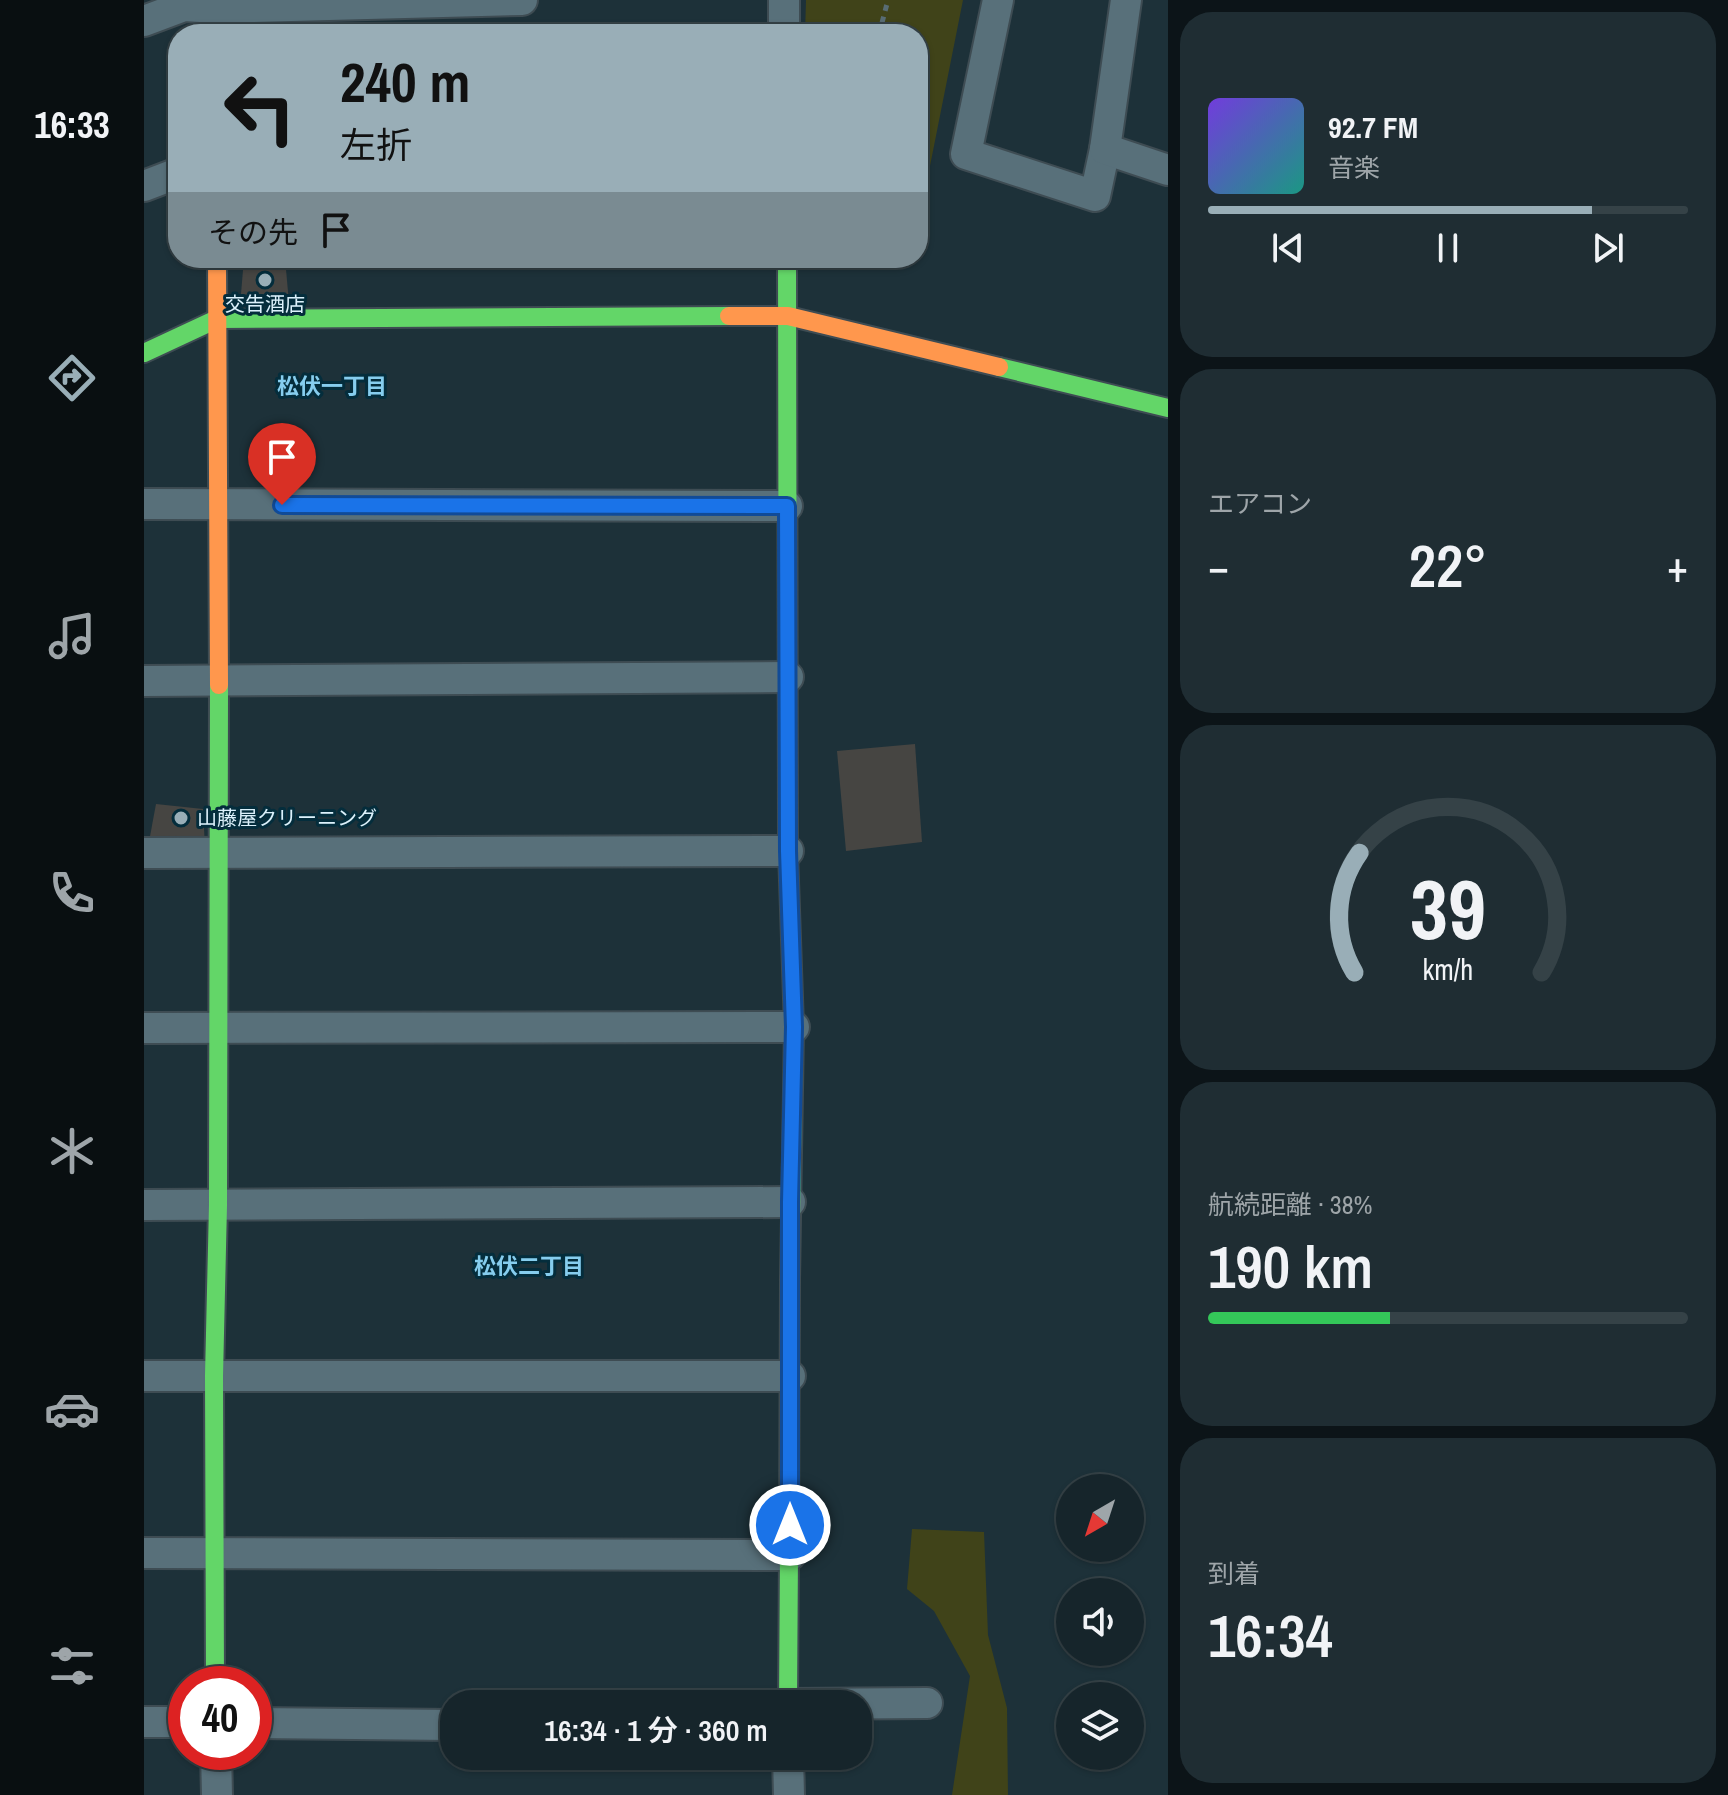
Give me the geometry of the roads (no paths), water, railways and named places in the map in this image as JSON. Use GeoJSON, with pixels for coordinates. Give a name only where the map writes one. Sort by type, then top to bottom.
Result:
{"type":"FeatureCollection","features":[{"type":"Feature","properties":{"kind":"street"},"geometry":{"type":"LineString","coordinates":[[144,21],[184,6],[217,14],[522,0]]}},
{"type":"Feature","properties":{"kind":"street"},"geometry":{"type":"LineString","coordinates":[[784,0],[784,24]]}},
{"type":"Feature","properties":{"kind":"street"},"geometry":{"type":"LineString","coordinates":[[998,0],[966,154],[1095,196],[1105,149],[1126,0]]}},
{"type":"Feature","properties":{"kind":"street"},"geometry":{"type":"LineString","coordinates":[[1105,149],[1168,170]]}},
{"type":"Feature","properties":{"kind":"street"},"geometry":{"type":"LineString","coordinates":[[144,186],[168,177]]}},
{"type":"Feature","properties":{"kind":"street"},"geometry":{"type":"LineString","coordinates":[[215,1666],[214,1376],[220,1028],[217,268]]}},
{"type":"Feature","properties":{"kind":"street"},"geometry":{"type":"LineString","coordinates":[[787,268],[788,851],[794,1027],[790,1202],[788,1690]]}},
{"type":"Feature","properties":{"kind":"street"},"geometry":{"type":"LineString","coordinates":[[144,353],[217,319],[788,316],[1168,408]]}},
{"type":"Feature","properties":{"kind":"street"},"geometry":{"type":"LineString","coordinates":[[144,504],[787,506]]}},
{"type":"Feature","properties":{"kind":"street"},"geometry":{"type":"LineString","coordinates":[[144,681],[788,677]]}},
{"type":"Feature","properties":{"kind":"street"},"geometry":{"type":"LineString","coordinates":[[144,853],[788,851]]}},
{"type":"Feature","properties":{"kind":"street"},"geometry":{"type":"LineString","coordinates":[[144,1028],[794,1027]]}},
{"type":"Feature","properties":{"kind":"street"},"geometry":{"type":"LineString","coordinates":[[144,1205],[790,1202]]}},
{"type":"Feature","properties":{"kind":"street"},"geometry":{"type":"LineString","coordinates":[[144,1376],[790,1376]]}},
{"type":"Feature","properties":{"kind":"street"},"geometry":{"type":"LineString","coordinates":[[144,1553],[790,1555]]}},
{"type":"Feature","properties":{"kind":"street"},"geometry":{"type":"LineString","coordinates":[[872,1703],[927,1703]]}},
{"type":"Feature","properties":{"kind":"street"},"geometry":{"type":"LineString","coordinates":[[144,1722],[168,1722]]}},
{"type":"Feature","properties":{"kind":"street"},"geometry":{"type":"LineString","coordinates":[[272,1723],[440,1725]]}},
{"type":"Feature","properties":{"kind":"street"},"geometry":{"type":"LineString","coordinates":[[216,1770],[217,1795]]}},
{"type":"Feature","properties":{"kind":"street"},"geometry":{"type":"LineString","coordinates":[[788,1770],[789,1795]]}},
{"type":"Feature","properties":{"kind":"place","name":"交告酒店"},"geometry":{"type":"Point","coordinates":[265,280]}},
{"type":"Feature","properties":{"kind":"place","name":"山藤屋クリーニング"},"geometry":{"type":"Point","coordinates":[181,818]}},
{"type":"Feature","properties":{"kind":"district","name":"松伏一丁目"},"geometry":{"type":"Point","coordinates":[332,386]}},
{"type":"Feature","properties":{"kind":"district","name":"松伏二丁目"},"geometry":{"type":"Point","coordinates":[529,1266]}}]}
